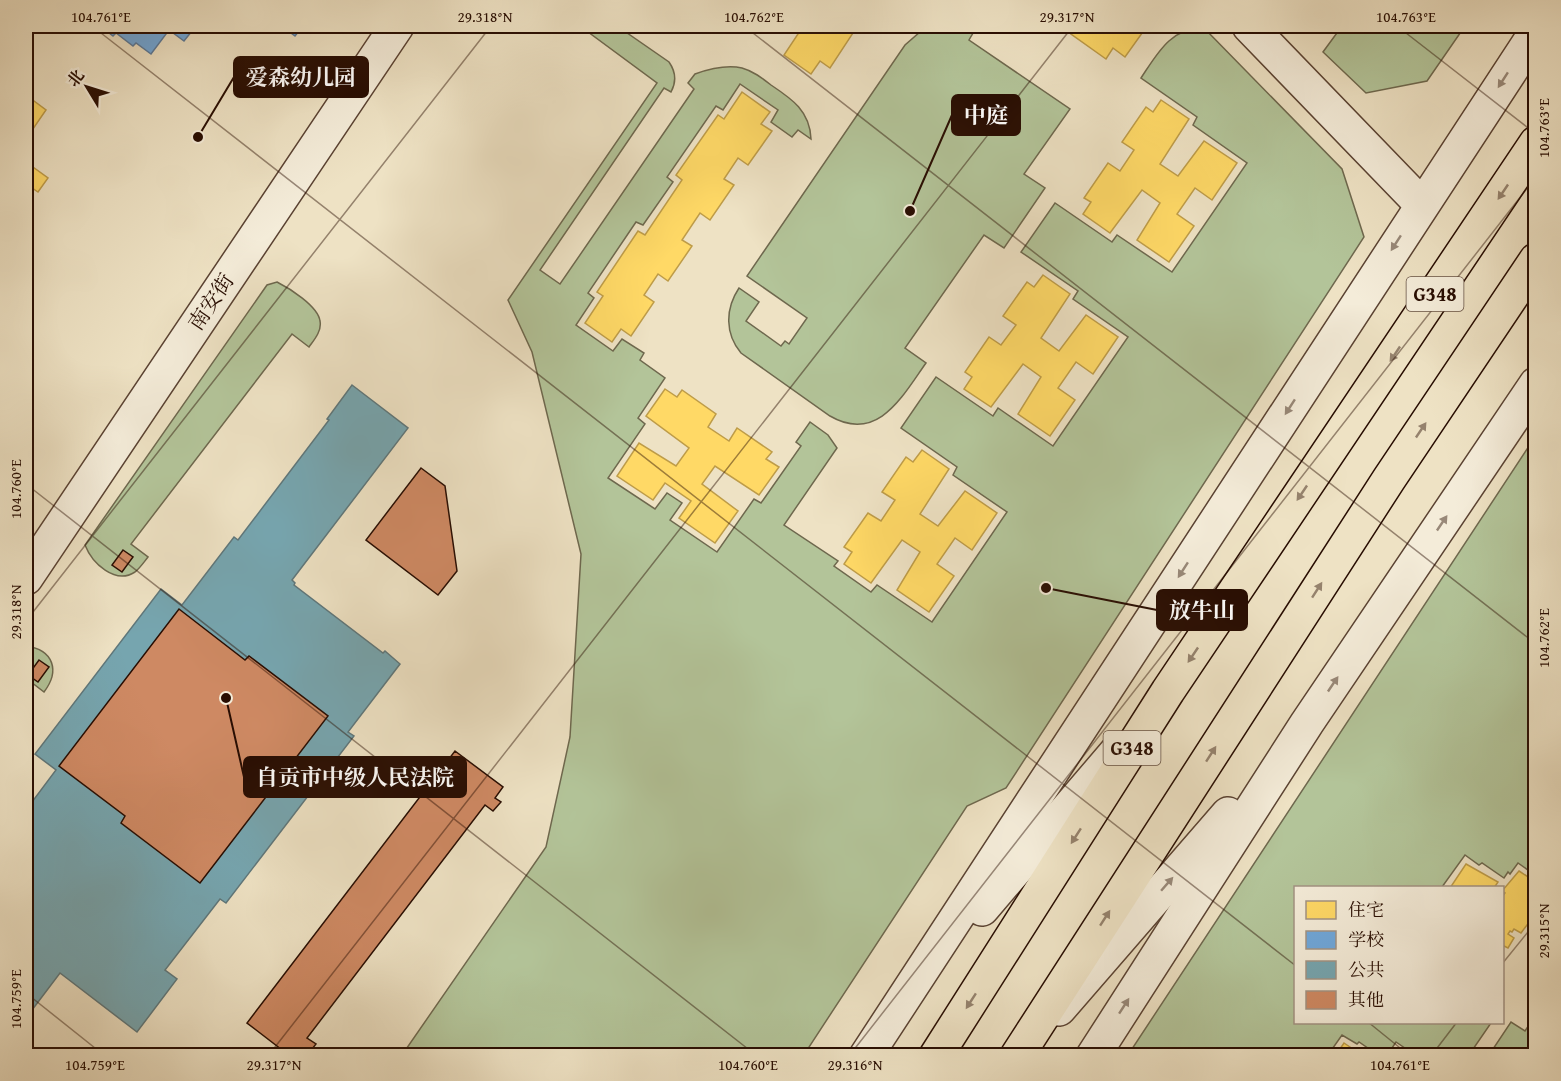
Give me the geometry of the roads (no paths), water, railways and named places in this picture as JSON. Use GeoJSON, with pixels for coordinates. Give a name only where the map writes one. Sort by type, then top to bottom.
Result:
{"type":"FeatureCollection","features":[{"type":"Feature","properties":{"kind":"highway","name":"G348"},"geometry":{"type":"LineString","coordinates":[[936,1056],[1168,691],[1536,143]]}},
{"type":"Feature","properties":{"kind":"highway","name":"G348"},"geometry":{"type":"LineString","coordinates":[[1018,1056],[1389,479],[1536,260]]}},
{"type":"Feature","properties":{"kind":"street","name":"南安街"},"geometry":{"type":"LineString","coordinates":[[26,578],[397,26]]}},
{"type":"Feature","properties":{"kind":"street"},"geometry":{"type":"LineString","coordinates":[[1250,26],[1422,205]]}},
{"type":"Feature","properties":{"kind":"street"},"geometry":{"type":"LineString","coordinates":[[866,1056],[1536,32]]}},
{"type":"Feature","properties":{"kind":"street"},"geometry":{"type":"LineString","coordinates":[[1092,1056],[1307,723],[1536,384]]}},
{"type":"Feature","properties":{"kind":"street"},"geometry":{"type":"LineString","coordinates":[[894,1012],[1168,691]]}},
{"type":"Feature","properties":{"kind":"street"},"geometry":{"type":"LineString","coordinates":[[1018,1056],[1307,723]]}},
{"type":"Feature","properties":{"kind":"place","name":"爱森幼儿园"},"geometry":{"type":"Point","coordinates":[198,137]}},
{"type":"Feature","properties":{"kind":"place","name":"中庭"},"geometry":{"type":"Point","coordinates":[910,211]}},
{"type":"Feature","properties":{"kind":"place","name":"放牛山"},"geometry":{"type":"Point","coordinates":[1046,588]}},
{"type":"Feature","properties":{"kind":"place","name":"自贡市中级人民法院"},"geometry":{"type":"Point","coordinates":[226,698]}}]}
